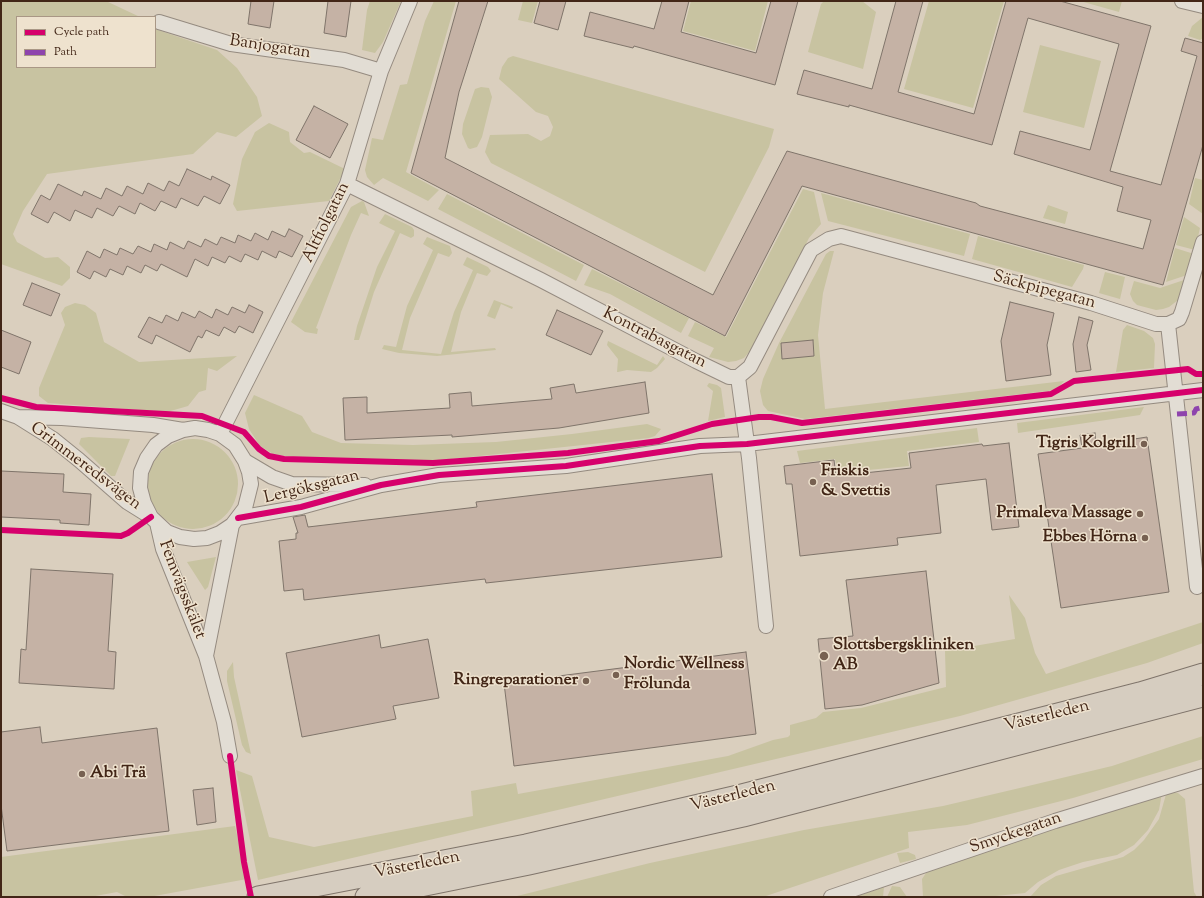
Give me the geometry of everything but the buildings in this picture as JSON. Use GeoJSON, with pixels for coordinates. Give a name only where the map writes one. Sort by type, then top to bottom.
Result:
{"type":"FeatureCollection","features":[{"type":"Feature","properties":{"kind":"highway"},"geometry":{"type":"LineString","coordinates":[[1140,693],[1203,666]]}},
{"type":"Feature","properties":{"kind":"highway","name":"Västerleden"},"geometry":{"type":"LineString","coordinates":[[258,897],[526,845],[738,796],[1140,693],[1203,674]]}},
{"type":"Feature","properties":{"kind":"highway","name":"Västerleden"},"geometry":{"type":"LineString","coordinates":[[366,897],[530,864],[743,816],[1203,696]]}},
{"type":"Feature","properties":{"kind":"highway"},"geometry":{"type":"LineString","coordinates":[[1173,704],[1203,704]]}},
{"type":"Feature","properties":{"kind":"street","name":"Altfiolgatan"},"geometry":{"type":"LineString","coordinates":[[220,434],[347,184],[381,71],[410,1]]}},
{"type":"Feature","properties":{"kind":"street"},"geometry":{"type":"LineString","coordinates":[[1182,1],[1203,6]]}},
{"type":"Feature","properties":{"kind":"street","name":"Banjogatan"},"geometry":{"type":"LineString","coordinates":[[159,22],[231,44],[344,60],[381,71]]}},
{"type":"Feature","properties":{"kind":"street","name":"Kontrabasgatan"},"geometry":{"type":"LineString","coordinates":[[347,184],[547,283],[696,361],[729,377],[738,377]]}},
{"type":"Feature","properties":{"kind":"street","name":"Säckpipegatan"},"geometry":{"type":"LineString","coordinates":[[738,377],[750,367],[811,250],[824,241],[841,236],[1091,303],[1156,324],[1168,324]]}},
{"type":"Feature","properties":{"kind":"street"},"geometry":{"type":"LineString","coordinates":[[1197,587],[1174,394],[1168,324],[1179,319],[1182,312],[1203,242]]}},
{"type":"Feature","properties":{"kind":"street"},"geometry":{"type":"LineString","coordinates":[[738,377],[747,444],[766,626]]}},
{"type":"Feature","properties":{"kind":"street","name":"Lergöksgatan"},"geometry":{"type":"LineString","coordinates":[[235,522],[301,507],[381,486],[439,475],[566,466],[700,446],[747,444],[1203,390]]}},
{"type":"Feature","properties":{"kind":"street","name":"Grimmeredsvägen"},"geometry":{"type":"LineString","coordinates":[[1,411],[18,417],[53,440],[80,460],[127,502],[154,520]]}},
{"type":"Feature","properties":{"kind":"street","name":"Grimmeredsvägen"},"geometry":{"type":"LineString","coordinates":[[18,417],[153,425],[183,430]]}},
{"type":"Feature","properties":{"kind":"street"},"geometry":{"type":"LineString","coordinates":[[183,430],[208,430],[220,434],[235,445],[245,461],[250,484],[245,508],[235,522],[220,533],[207,538],[194,539],[174,534],[154,520],[144,503],[140,488],[141,472],[146,458],[156,445],[168,436],[183,430]]}},
{"type":"Feature","properties":{"kind":"street","name":"Lergöksgatan"},"geometry":{"type":"LineString","coordinates":[[245,461],[272,477],[292,484],[381,486]]}},
{"type":"Feature","properties":{"kind":"street","name":"Femvägsskälet"},"geometry":{"type":"LineString","coordinates":[[154,520],[163,549],[206,656],[224,722],[230,756]]}},
{"type":"Feature","properties":{"kind":"street","name":"Femvägsskälet"},"geometry":{"type":"LineString","coordinates":[[206,656],[235,522]]}},
{"type":"Feature","properties":{"kind":"street","name":"Smyckegatan"},"geometry":{"type":"LineString","coordinates":[[831,897],[1055,821],[1203,776]]}},
{"type":"Feature","properties":{"kind":"shaded area"},"geometry":{"type":"Polygon","coordinates":[[[1,1],[106,1],[138,16],[16,16],[16,68],[156,68],[156,29],[217,50],[237,68],[257,97],[262,116],[236,137],[217,132],[193,154],[47,174],[23,211],[13,234],[17,242],[45,258],[58,257],[70,267],[70,278],[62,286],[1,264],[1,1]]]}},
{"type":"Feature","properties":{"kind":"shaded area"},"geometry":{"type":"Polygon","coordinates":[[[370,1],[401,1],[383,42],[375,53],[362,50],[367,10],[370,1]]]}},
{"type":"Feature","properties":{"kind":"shaded area"},"geometry":{"type":"Polygon","coordinates":[[[434,1],[456,1],[406,172],[439,190],[428,201],[383,178],[374,185],[367,177],[365,170],[372,138],[383,140],[400,85],[407,84],[425,21],[434,1]]]}},
{"type":"Feature","properties":{"kind":"shaded area"},"geometry":{"type":"Polygon","coordinates":[[[523,1],[538,1],[532,23],[518,20],[523,1]]]}},
{"type":"Feature","properties":{"kind":"shaded area"},"geometry":{"type":"Polygon","coordinates":[[[691,1],[768,1],[755,51],[683,31],[691,1]]]}},
{"type":"Feature","properties":{"kind":"shaded area"},"geometry":{"type":"Polygon","coordinates":[[[824,1],[862,1],[876,12],[863,69],[808,52],[821,4],[824,1]]]}},
{"type":"Feature","properties":{"kind":"shaded area"},"geometry":{"type":"Polygon","coordinates":[[[929,1],[1004,1],[973,108],[904,89],[929,1]]]}},
{"type":"Feature","properties":{"kind":"shaded area"},"geometry":{"type":"Polygon","coordinates":[[[1080,1],[1122,1],[1119,12],[1080,1]]]}},
{"type":"Feature","properties":{"kind":"shaded area"},"geometry":{"type":"Polygon","coordinates":[[[1203,17],[1203,38],[1200,40],[1188,36],[1192,26],[1203,17]]]}},
{"type":"Feature","properties":{"kind":"shaded area"},"geometry":{"type":"Polygon","coordinates":[[[1040,45],[1101,61],[1084,128],[1023,112],[1040,45]]]}},
{"type":"Feature","properties":{"kind":"shaded area"},"geometry":{"type":"Polygon","coordinates":[[[513,56],[774,129],[769,147],[705,272],[491,163],[485,152],[490,135],[528,134],[541,141],[550,136],[553,127],[548,116],[536,112],[499,79],[502,67],[508,58],[513,56]]]}},
{"type":"Feature","properties":{"kind":"shaded area"},"geometry":{"type":"Polygon","coordinates":[[[481,87],[489,88],[492,97],[482,137],[477,147],[470,149],[468,148],[462,134],[463,124],[475,89],[481,87]]]}},
{"type":"Feature","properties":{"kind":"shaded area"},"geometry":{"type":"Polygon","coordinates":[[[269,123],[289,132],[290,142],[304,153],[310,152],[345,169],[329,201],[237,211],[233,204],[242,159],[255,132],[269,123]]]}},
{"type":"Feature","properties":{"kind":"shaded area"},"geometry":{"type":"Polygon","coordinates":[[[1195,178],[1203,180],[1203,214],[1189,204],[1195,178]]]}},
{"type":"Feature","properties":{"kind":"shaded area"},"geometry":{"type":"Polygon","coordinates":[[[803,189],[814,192],[821,224],[809,238],[755,345],[744,358],[736,361],[728,362],[709,357],[714,348],[688,336],[695,322],[726,337],[803,189]]]}},
{"type":"Feature","properties":{"kind":"shaded area"},"geometry":{"type":"Polygon","coordinates":[[[821,193],[970,234],[964,256],[828,221],[821,193]]]}},
{"type":"Feature","properties":{"kind":"shaded area"},"geometry":{"type":"Polygon","coordinates":[[[447,194],[584,265],[576,281],[438,209],[447,194]]]}},
{"type":"Feature","properties":{"kind":"shaded area"},"geometry":{"type":"Polygon","coordinates":[[[362,201],[364,202],[369,216],[361,213],[351,235],[316,328],[318,329],[317,334],[305,332],[291,322],[351,207],[362,201]]]}},
{"type":"Feature","properties":{"kind":"shaded area"},"geometry":{"type":"Polygon","coordinates":[[[1048,205],[1068,212],[1065,224],[1043,218],[1048,205]]]}},
{"type":"Feature","properties":{"kind":"shaded area"},"geometry":{"type":"Polygon","coordinates":[[[385,214],[412,227],[414,230],[414,236],[411,238],[400,233],[374,292],[359,340],[354,340],[357,326],[377,267],[395,231],[379,223],[385,214]]]}},
{"type":"Feature","properties":{"kind":"shaded area"},"geometry":{"type":"Polygon","coordinates":[[[1184,217],[1200,228],[1195,250],[1176,245],[1184,217]]]}},
{"type":"Feature","properties":{"kind":"shaded area"},"geometry":{"type":"Polygon","coordinates":[[[978,236],[1084,265],[1083,269],[1072,287],[972,259],[978,236]]]}},
{"type":"Feature","properties":{"kind":"shaded area"},"geometry":{"type":"Polygon","coordinates":[[[427,237],[450,246],[452,253],[449,257],[438,253],[410,318],[402,350],[441,354],[454,312],[473,270],[463,265],[467,257],[488,267],[491,271],[487,276],[477,273],[461,312],[451,352],[495,348],[496,350],[437,356],[399,353],[382,349],[384,345],[396,347],[407,306],[433,250],[423,244],[427,237]]]}},
{"type":"Feature","properties":{"kind":"shaded area"},"geometry":{"type":"Polygon","coordinates":[[[1175,248],[1194,254],[1190,274],[1166,282],[1175,248]]]}},
{"type":"Feature","properties":{"kind":"shaded area"},"geometry":{"type":"Polygon","coordinates":[[[830,251],[834,251],[823,293],[818,335],[825,409],[1064,381],[1056,390],[805,419],[768,411],[763,405],[760,391],[763,379],[779,343],[826,254],[830,251]]]}},
{"type":"Feature","properties":{"kind":"shaded area"},"geometry":{"type":"Polygon","coordinates":[[[592,269],[689,318],[681,333],[610,294],[584,285],[592,269]]]}},
{"type":"Feature","properties":{"kind":"shaded area"},"geometry":{"type":"Polygon","coordinates":[[[1105,272],[1125,277],[1120,299],[1099,293],[1105,272]]]}},
{"type":"Feature","properties":{"kind":"shaded area"},"geometry":{"type":"Polygon","coordinates":[[[1184,280],[1188,282],[1182,297],[1169,307],[1163,309],[1156,310],[1137,305],[1133,301],[1130,294],[1134,281],[1160,288],[1184,280]]]}},
{"type":"Feature","properties":{"kind":"shaded area"},"geometry":{"type":"Polygon","coordinates":[[[494,300],[513,307],[512,309],[501,304],[495,319],[487,316],[494,300]]]}},
{"type":"Feature","properties":{"kind":"shaded area"},"geometry":{"type":"Polygon","coordinates":[[[75,303],[85,305],[96,313],[104,342],[139,362],[237,356],[217,371],[208,368],[206,390],[199,392],[188,406],[167,412],[48,403],[39,396],[39,388],[65,325],[61,313],[65,307],[75,303]]]}},
{"type":"Feature","properties":{"kind":"shaded area"},"geometry":{"type":"Polygon","coordinates":[[[1127,325],[1144,331],[1153,338],[1155,344],[1154,368],[1116,372],[1123,330],[1127,325]]]}},
{"type":"Feature","properties":{"kind":"shaded area"},"geometry":{"type":"Polygon","coordinates":[[[608,341],[657,365],[663,356],[665,359],[651,372],[627,370],[617,372],[618,359],[607,345],[608,341]]]}},
{"type":"Feature","properties":{"kind":"shaded area"},"geometry":{"type":"Polygon","coordinates":[[[709,383],[717,385],[721,388],[725,417],[708,421],[713,391],[707,386],[709,383]]]}},
{"type":"Feature","properties":{"kind":"shaded area"},"geometry":{"type":"Polygon","coordinates":[[[254,395],[302,416],[312,432],[341,443],[413,445],[496,442],[647,424],[661,429],[655,436],[649,438],[432,461],[292,457],[273,454],[260,446],[249,429],[245,413],[254,395]]]}},
{"type":"Feature","properties":{"kind":"shaded area"},"geometry":{"type":"Polygon","coordinates":[[[1144,407],[1140,415],[1018,433],[1017,423],[1144,407]]]}},
{"type":"Feature","properties":{"kind":"shaded area"},"geometry":{"type":"Polygon","coordinates":[[[977,428],[979,442],[907,451],[909,466],[838,473],[835,459],[800,463],[797,451],[977,428]]]}},
{"type":"Feature","properties":{"kind":"shaded area"},"geometry":{"type":"Polygon","coordinates":[[[81,438],[130,439],[115,476],[111,476],[79,444],[81,438]]]}},
{"type":"Feature","properties":{"kind":"shaded area"},"geometry":{"type":"Polygon","coordinates":[[[193,439],[210,443],[225,452],[234,467],[238,484],[234,501],[225,516],[210,525],[193,529],[176,525],[161,516],[152,501],[148,484],[152,467],[161,452],[176,443],[193,439]]]}},
{"type":"Feature","properties":{"kind":"shaded area"},"geometry":{"type":"Polygon","coordinates":[[[216,557],[208,587],[205,590],[187,562],[216,557]]]}},
{"type":"Feature","properties":{"kind":"shaded area"},"geometry":{"type":"Polygon","coordinates":[[[1009,595],[1025,618],[1035,653],[1046,674],[1203,622],[1203,643],[1147,663],[960,716],[258,880],[236,770],[252,776],[269,837],[314,847],[473,816],[471,791],[516,783],[518,794],[728,756],[773,740],[788,737],[790,735],[790,725],[816,718],[823,712],[861,708],[946,687],[945,651],[1015,639],[1009,595]]]}},
{"type":"Feature","properties":{"kind":"shaded area"},"geometry":{"type":"Polygon","coordinates":[[[233,662],[234,677],[251,754],[246,752],[242,745],[227,681],[227,671],[233,662]]]}},
{"type":"Feature","properties":{"kind":"shaded area"},"geometry":{"type":"Polygon","coordinates":[[[1203,736],[1203,759],[1073,798],[967,825],[908,832],[909,848],[763,897],[513,897],[650,863],[804,830],[943,806],[1112,766],[1203,736]]]}},
{"type":"Feature","properties":{"kind":"shaded area"},"geometry":{"type":"Polygon","coordinates":[[[1167,791],[1178,793],[1185,799],[1194,892],[1197,897],[1030,897],[1041,885],[1056,876],[1123,857],[1134,850],[1144,840],[1159,819],[1167,791]]]}},
{"type":"Feature","properties":{"kind":"shaded area"},"geometry":{"type":"Polygon","coordinates":[[[1162,793],[1159,810],[1148,830],[1134,845],[1117,855],[1083,862],[1059,870],[1038,882],[1025,893],[986,897],[923,897],[922,879],[926,873],[934,869],[1162,793]]]}},
{"type":"Feature","properties":{"kind":"shaded area"},"geometry":{"type":"Polygon","coordinates":[[[235,826],[247,879],[149,897],[127,897],[117,892],[90,897],[1,897],[1,857],[235,826]]]}},
{"type":"Feature","properties":{"kind":"shaded area"},"geometry":{"type":"Polygon","coordinates":[[[908,852],[915,855],[916,859],[900,863],[897,853],[908,852]]]}},
{"type":"Feature","properties":{"kind":"shaded area"},"geometry":{"type":"Polygon","coordinates":[[[892,886],[900,887],[907,897],[887,897],[892,886]]]}},
{"type":"Feature","properties":{"kind":"shaded area"},"geometry":{"type":"Polygon","coordinates":[[[884,887],[883,897],[855,897],[884,887]]]}},
{"type":"Feature","properties":{"kind":"marked path"},"geometry":{"type":"LineString","coordinates":[[1177,414],[1194,413],[1196,409],[1203,407]]}},
{"type":"Feature","properties":{"kind":"cycle path"},"geometry":{"type":"LineString","coordinates":[[1,398],[36,407],[202,416],[244,432],[259,449],[269,456],[284,459],[433,463],[568,453],[659,441],[712,424],[759,417],[771,417],[802,423],[1051,394],[1074,381],[1188,369],[1196,374],[1203,374]]}},
{"type":"Feature","properties":{"kind":"cycle path"},"geometry":{"type":"LineString","coordinates":[[238,518],[301,507],[381,485],[439,475],[566,466],[700,446],[747,444],[1203,390]]}},
{"type":"Feature","properties":{"kind":"cycle path"},"geometry":{"type":"LineString","coordinates":[[1,530],[121,536],[128,533],[151,517]]}},
{"type":"Feature","properties":{"kind":"cycle path"},"geometry":{"type":"LineString","coordinates":[[230,756],[244,862],[251,897]]}},
{"type":"Feature","properties":{"kind":"place","name":"Tigris Kolgrill"},"geometry":{"type":"Point","coordinates":[1144,444]}},
{"type":"Feature","properties":{"kind":"place","name":"Friskis & Svettis"},"geometry":{"type":"Point","coordinates":[813,482]}},
{"type":"Feature","properties":{"kind":"place","name":"Primaleva Massage"},"geometry":{"type":"Point","coordinates":[1140,514]}},
{"type":"Feature","properties":{"kind":"place","name":"Ebbes Hörna"},"geometry":{"type":"Point","coordinates":[1145,538]}},
{"type":"Feature","properties":{"kind":"place","name":"Slottsbergskliniken AB"},"geometry":{"type":"Point","coordinates":[824,656]}},
{"type":"Feature","properties":{"kind":"place","name":"Nordic Wellness Frölunda"},"geometry":{"type":"Point","coordinates":[616,675]}},
{"type":"Feature","properties":{"kind":"place","name":"Ringreparationer"},"geometry":{"type":"Point","coordinates":[586,681]}},
{"type":"Feature","properties":{"kind":"place","name":"Abi Trä"},"geometry":{"type":"Point","coordinates":[82,774]}}]}
